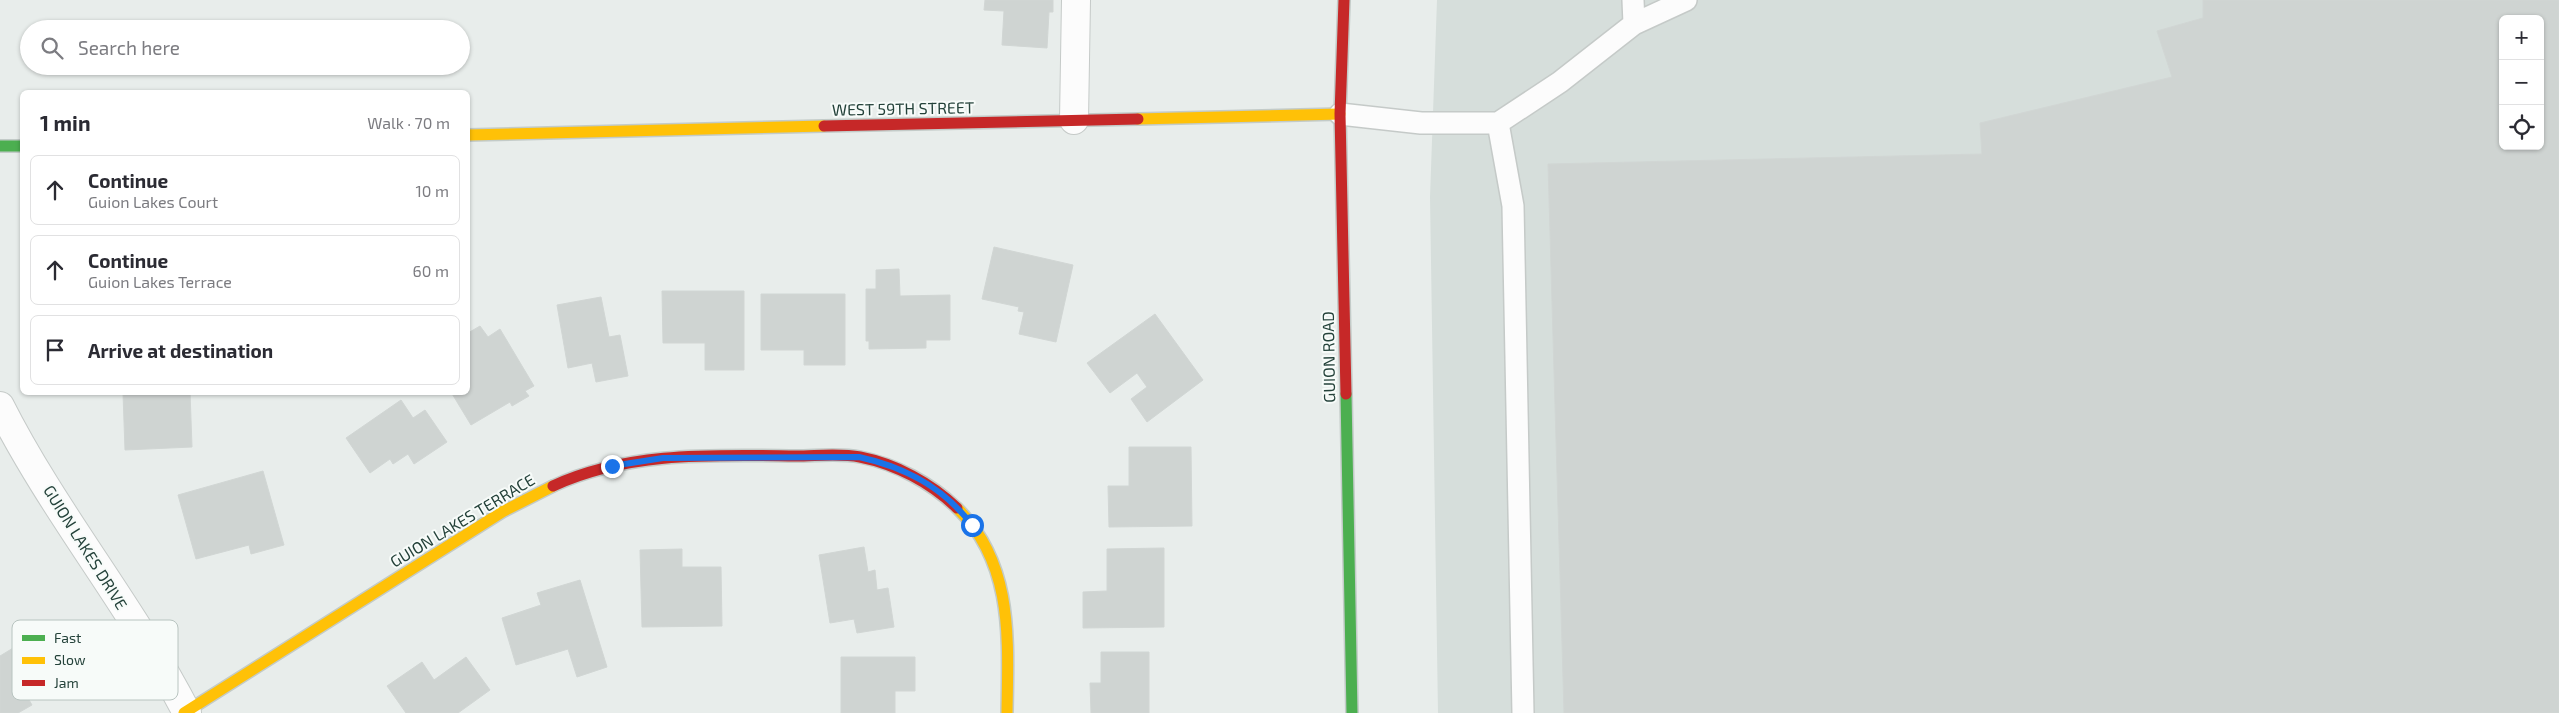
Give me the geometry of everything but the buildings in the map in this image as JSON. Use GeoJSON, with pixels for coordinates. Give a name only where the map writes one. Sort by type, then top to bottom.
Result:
{"type":"FeatureCollection","features":[{"type":"Feature","properties":{"kind":"street"},"geometry":{"type":"LineString","coordinates":[[1074,120],[1076,0]]}},
{"type":"Feature","properties":{"kind":"street","name":"GUION ROAD"},"geometry":{"type":"LineString","coordinates":[[1344,0],[1340,114],[1352,713]]}},
{"type":"Feature","properties":{"kind":"street","name":"WEST 59TH STREET"},"geometry":{"type":"LineString","coordinates":[[470,135],[1340,114]]}},
{"type":"Feature","properties":{"kind":"street"},"geometry":{"type":"LineString","coordinates":[[0,146],[20,146]]}},
{"type":"Feature","properties":{"kind":"street","name":"GUION LAKES DRIVE"},"geometry":{"type":"LineString","coordinates":[[0,406],[23,447],[132,620]]}},
{"type":"Feature","properties":{"kind":"street","name":"GUION LAKES TERRACE"},"geometry":{"type":"LineString","coordinates":[[186,712],[502,512],[547,488],[612,466],[663,458],[859,457],[886,463],[922,480],[944,494],[964,514],[987,547],[1001,584],[1006,612],[1007,713]]}},
{"type":"Feature","properties":{"kind":"street","name":"GUION LAKES DRIVE"},"geometry":{"type":"LineString","coordinates":[[178,698],[186,712]]}},
{"type":"Feature","properties":{"kind":"lane"},"geometry":{"type":"LineString","coordinates":[[1633,0],[1634,24]]}},
{"type":"Feature","properties":{"kind":"lane"},"geometry":{"type":"LineString","coordinates":[[1340,114],[1421,124],[1498,124],[1560,82],[1634,24],[1686,0]]}},
{"type":"Feature","properties":{"kind":"lane"},"geometry":{"type":"LineString","coordinates":[[1498,124],[1513,206],[1523,713]]}},
{"type":"Feature","properties":{"kind":"shaded area"},"geometry":{"type":"Polygon","coordinates":[[[1437,0],[2559,0],[2559,713],[1438,713],[1430,197],[1437,0]]]}},
{"type":"Feature","properties":{"kind":"traffic: fast"},"geometry":{"type":"LineString","coordinates":[[0,146],[20,146]]}},
{"type":"Feature","properties":{"kind":"traffic: fast"},"geometry":{"type":"LineString","coordinates":[[1346,394],[1352,713]]}},
{"type":"Feature","properties":{"kind":"traffic: slow"},"geometry":{"type":"LineString","coordinates":[[1138,119],[1340,114]]}},
{"type":"Feature","properties":{"kind":"traffic: slow"},"geometry":{"type":"LineString","coordinates":[[470,135],[824,126]]}},
{"type":"Feature","properties":{"kind":"traffic: slow"},"geometry":{"type":"LineString","coordinates":[[184,713],[502,512],[553,486]]}},
{"type":"Feature","properties":{"kind":"traffic: slow"},"geometry":{"type":"LineString","coordinates":[[957,508],[976,530],[989,553],[998,578],[1007,630],[1007,713]]}},
{"type":"Feature","properties":{"kind":"traffic: jam"},"geometry":{"type":"LineString","coordinates":[[1344,0],[1340,114],[1346,394]]}},
{"type":"Feature","properties":{"kind":"traffic: jam"},"geometry":{"type":"LineString","coordinates":[[824,126],[1138,119]]}},
{"type":"Feature","properties":{"kind":"traffic: jam"},"geometry":{"type":"LineString","coordinates":[[553,486],[611,466],[641,461],[734,455],[844,455],[873,460],[900,470],[936,490],[957,508]]}},
{"type":"Feature","properties":{"kind":"route"},"geometry":{"type":"LineString","coordinates":[[612,466],[663,458],[859,457],[886,463],[933,486],[964,514],[972,525]]}}]}
